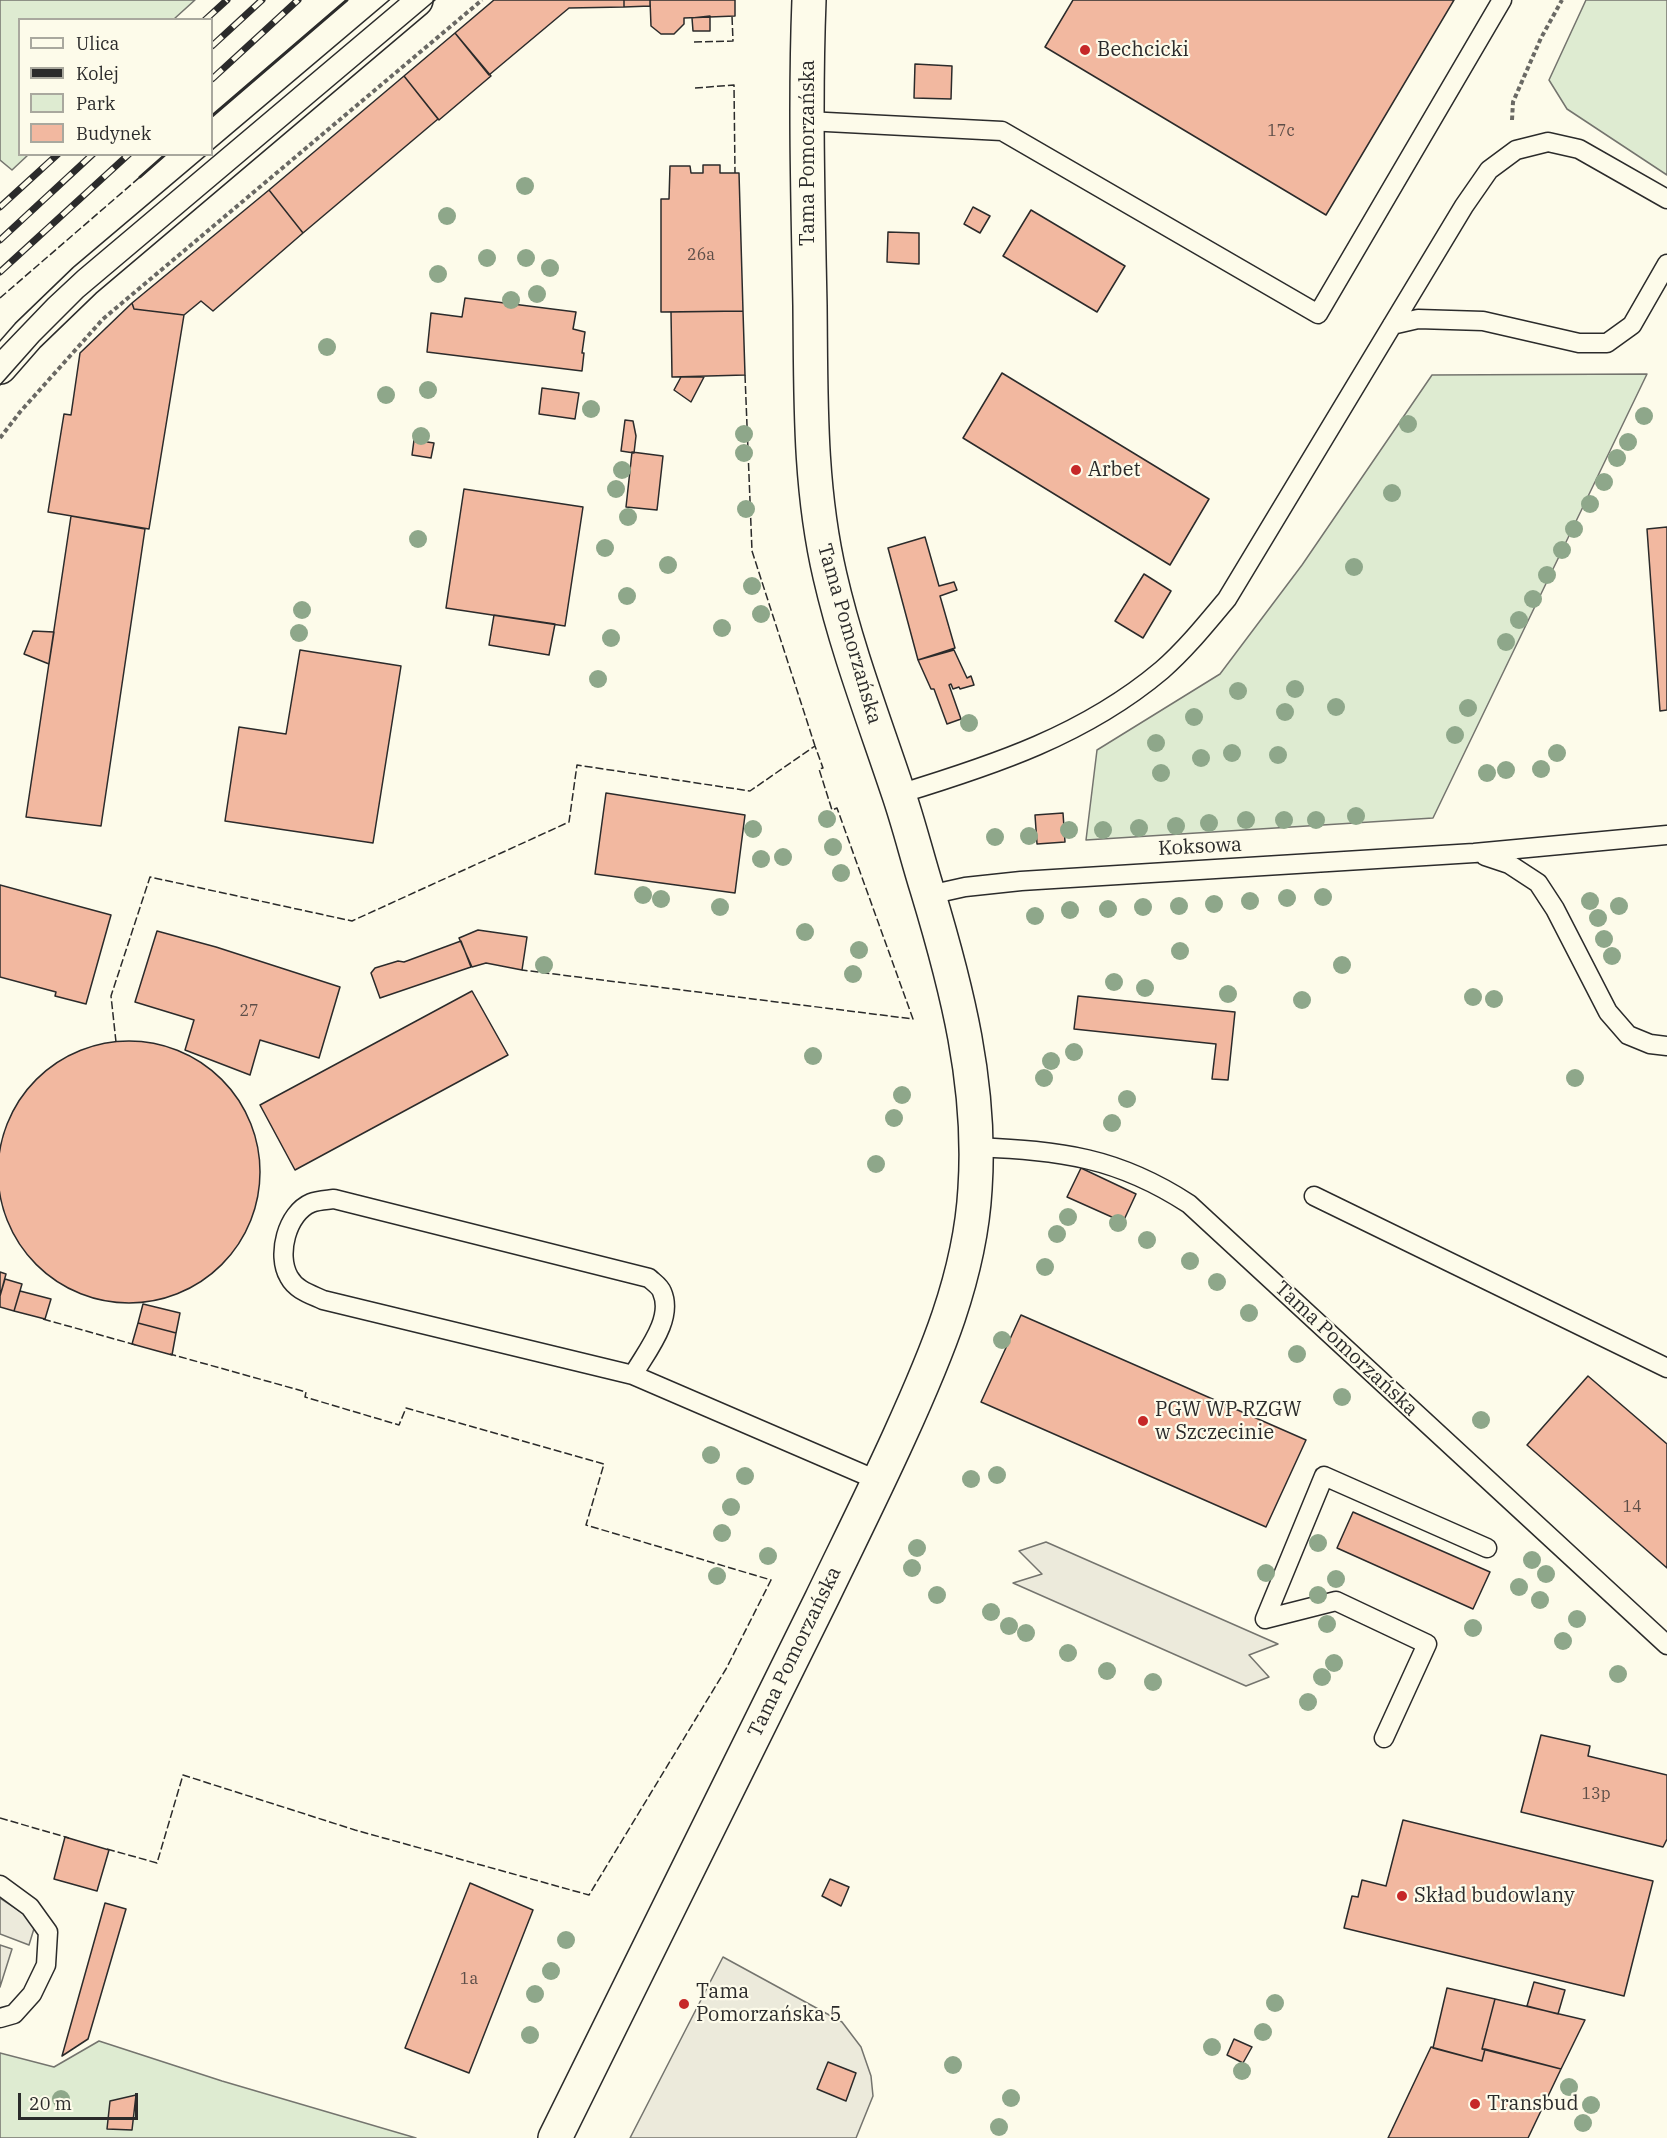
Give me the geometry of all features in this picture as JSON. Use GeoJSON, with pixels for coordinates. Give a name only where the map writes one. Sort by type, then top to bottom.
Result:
{"type":"FeatureCollection","features":[{"type":"Feature","properties":{"kind":"street"},"geometry":{"type":"LineString","coordinates":[[0,367],[28,335],[86,280],[416,0]]}},
{"type":"Feature","properties":{"kind":"street","name":"Tama Pomorzańska"},"geometry":{"type":"LineString","coordinates":[[555,2138],[693,1863],[879,1481],[939,1343],[955,1297],[971,1231],[977,1147],[969,1050],[948,959],[899,794],[855,668],[829,572],[821,531],[810,430],[807,121],[809,0]]}},
{"type":"Feature","properties":{"kind":"lane"},"geometry":{"type":"LineString","coordinates":[[807,121],[1002,131],[1318,314],[1502,0]]}},
{"type":"Feature","properties":{"kind":"lane"},"geometry":{"type":"LineString","coordinates":[[899,794],[970,773],[1034,748],[1072,729],[1124,699],[1191,642],[1227,599],[1464,206],[1489,170],[1516,150],[1548,142],[1579,149],[1667,199]]}},
{"type":"Feature","properties":{"kind":"lane"},"geometry":{"type":"LineString","coordinates":[[1392,325],[1418,319],[1483,321],[1579,343],[1606,343],[1632,325],[1667,264]]}},
{"type":"Feature","properties":{"kind":"lane","name":"Koksowa"},"geometry":{"type":"LineString","coordinates":[[929,895],[965,887],[1020,880],[1474,853],[1667,835]]}},
{"type":"Feature","properties":{"kind":"lane"},"geometry":{"type":"LineString","coordinates":[[1474,853],[1509,864],[1538,883],[1555,909],[1608,1012],[1628,1035],[1650,1044],[1667,1046]]}},
{"type":"Feature","properties":{"kind":"lane","name":"Tama Pomorzańska"},"geometry":{"type":"LineString","coordinates":[[977,1147],[1042,1150],[1080,1156],[1122,1168],[1162,1186],[1189,1204],[1667,1645]]}},
{"type":"Feature","properties":{"kind":"lane"},"geometry":{"type":"LineString","coordinates":[[1314,1196],[1667,1368]]}},
{"type":"Feature","properties":{"kind":"lane"},"geometry":{"type":"LineString","coordinates":[[633,1375],[662,1323],[665,1305],[662,1290],[649,1278],[334,1199],[310,1203],[296,1214],[285,1237],[283,1260],[289,1276],[300,1289],[323,1300],[633,1375],[879,1481]]}},
{"type":"Feature","properties":{"kind":"lane"},"geometry":{"type":"LineString","coordinates":[[1384,1738],[1427,1644],[1336,1601],[1265,1619],[1324,1476],[1487,1548]]}},
{"type":"Feature","properties":{"kind":"lane"},"geometry":{"type":"LineString","coordinates":[[0,1885],[30,1907],[48,1932],[46,1965],[32,1994],[14,2014],[0,2018]]}},
{"type":"Feature","properties":{"kind":"path"},"geometry":{"type":"LineString","coordinates":[[0,438],[20,412],[103,319],[482,0]]}},
{"type":"Feature","properties":{"kind":"path"},"geometry":{"type":"LineString","coordinates":[[1516,150],[1512,124],[1513,102],[1541,38],[1562,0]]}},
{"type":"Feature","properties":{"kind":"green space"},"geometry":{"type":"Polygon","coordinates":[[[0,0],[195,0],[175,18],[18,18],[18,156],[27,156],[12,170],[0,160],[0,0]]]}},
{"type":"Feature","properties":{"kind":"green space"},"geometry":{"type":"Polygon","coordinates":[[[1586,0],[1667,0],[1667,175],[1567,109],[1549,80],[1586,0]]]}},
{"type":"Feature","properties":{"kind":"green space"},"geometry":{"type":"Polygon","coordinates":[[[1647,374],[1433,818],[1086,840],[1097,750],[1220,674],[1302,565],[1432,375],[1647,374]]]}},
{"type":"Feature","properties":{"kind":"green space"},"geometry":{"type":"Polygon","coordinates":[[[99,2041],[222,2081],[416,2138],[0,2138],[0,2053],[54,2067],[99,2041]]]}},
{"type":"Feature","properties":{"kind":"shaded area"},"geometry":{"type":"Polygon","coordinates":[[[1046,1542],[1278,1644],[1249,1655],[1269,1677],[1246,1686],[1013,1583],[1042,1574],[1019,1551],[1046,1542]]]}},
{"type":"Feature","properties":{"kind":"shaded area"},"geometry":{"type":"Polygon","coordinates":[[[0,1898],[36,1922],[29,1945],[0,1934],[0,1898]]]}},
{"type":"Feature","properties":{"kind":"shaded area"},"geometry":{"type":"Polygon","coordinates":[[[0,1945],[12,1949],[0,1987],[0,1945]]]}},
{"type":"Feature","properties":{"kind":"shaded area"},"geometry":{"type":"Polygon","coordinates":[[[723,1957],[842,2022],[861,2047],[871,2076],[873,2096],[856,2138],[630,2138],[723,1957]]]}},
{"type":"Feature","properties":{"kind":"building"},"geometry":{"type":"Polygon","coordinates":[[[494,0],[624,0],[624,7],[569,8],[489,75],[455,33],[494,0]]]}},
{"type":"Feature","properties":{"kind":"building"},"geometry":{"type":"Polygon","coordinates":[[[624,0],[650,0],[650,6],[624,7],[624,0]]]}},
{"type":"Feature","properties":{"kind":"building"},"geometry":{"type":"Polygon","coordinates":[[[650,0],[735,0],[735,16],[684,18],[684,24],[674,34],[661,34],[651,26],[650,0]]]}},
{"type":"Feature","properties":{"kind":"building"},"geometry":{"type":"Polygon","coordinates":[[[1073,0],[1454,0],[1326,215],[1045,47],[1073,0]]]}},
{"type":"Feature","properties":{"kind":"building"},"geometry":{"type":"Polygon","coordinates":[[[710,16],[710,31],[693,31],[692,18],[710,16]]]}},
{"type":"Feature","properties":{"kind":"building"},"geometry":{"type":"Polygon","coordinates":[[[455,33],[491,76],[439,120],[404,76],[455,33]]]}},
{"type":"Feature","properties":{"kind":"building"},"geometry":{"type":"Polygon","coordinates":[[[915,64],[952,66],[951,99],[914,98],[915,64]]]}},
{"type":"Feature","properties":{"kind":"building"},"geometry":{"type":"Polygon","coordinates":[[[404,76],[438,119],[303,233],[269,190],[404,76]]]}},
{"type":"Feature","properties":{"kind":"building"},"geometry":{"type":"Polygon","coordinates":[[[703,165],[720,165],[720,173],[739,173],[743,311],[661,312],[661,199],[669,199],[670,166],[690,166],[691,173],[703,173],[703,165]]]}},
{"type":"Feature","properties":{"kind":"building"},"geometry":{"type":"Polygon","coordinates":[[[269,190],[303,233],[213,311],[201,301],[184,315],[134,309],[132,303],[269,190]]]}},
{"type":"Feature","properties":{"kind":"building"},"geometry":{"type":"Polygon","coordinates":[[[973,207],[990,216],[980,233],[964,224],[973,207]]]}},
{"type":"Feature","properties":{"kind":"building"},"geometry":{"type":"Polygon","coordinates":[[[1031,210],[1125,266],[1097,312],[1003,256],[1031,210]]]}},
{"type":"Feature","properties":{"kind":"building"},"geometry":{"type":"Polygon","coordinates":[[[888,232],[919,233],[919,264],[887,262],[888,232]]]}},
{"type":"Feature","properties":{"kind":"building"},"geometry":{"type":"Polygon","coordinates":[[[465,298],[576,312],[573,329],[585,332],[582,371],[427,352],[431,313],[462,317],[465,298]]]}},
{"type":"Feature","properties":{"kind":"building"},"geometry":{"type":"Polygon","coordinates":[[[132,303],[134,309],[184,315],[149,529],[48,512],[64,414],[71,415],[80,353],[132,303]]]}},
{"type":"Feature","properties":{"kind":"building"},"geometry":{"type":"Polygon","coordinates":[[[743,311],[745,375],[672,377],[671,312],[743,311]]]}},
{"type":"Feature","properties":{"kind":"building"},"geometry":{"type":"Polygon","coordinates":[[[1002,373],[1209,499],[1170,565],[963,438],[1002,373]]]}},
{"type":"Feature","properties":{"kind":"building"},"geometry":{"type":"Polygon","coordinates":[[[681,377],[704,377],[691,402],[674,390],[681,377]]]}},
{"type":"Feature","properties":{"kind":"building"},"geometry":{"type":"Polygon","coordinates":[[[542,388],[579,393],[575,419],[539,414],[542,388]]]}},
{"type":"Feature","properties":{"kind":"building"},"geometry":{"type":"Polygon","coordinates":[[[625,420],[633,421],[636,436],[634,453],[621,451],[625,420]]]}},
{"type":"Feature","properties":{"kind":"building"},"geometry":{"type":"Polygon","coordinates":[[[414,440],[434,443],[431,458],[412,455],[414,440]]]}},
{"type":"Feature","properties":{"kind":"building"},"geometry":{"type":"Polygon","coordinates":[[[632,452],[663,456],[657,510],[626,507],[632,452]]]}},
{"type":"Feature","properties":{"kind":"building"},"geometry":{"type":"Polygon","coordinates":[[[464,489],[583,507],[565,626],[446,608],[464,489]]]}},
{"type":"Feature","properties":{"kind":"building"},"geometry":{"type":"Polygon","coordinates":[[[71,516],[145,529],[101,826],[26,817],[71,516]]]}},
{"type":"Feature","properties":{"kind":"building"},"geometry":{"type":"Polygon","coordinates":[[[1667,527],[1667,710],[1660,711],[1647,529],[1667,527]]]}},
{"type":"Feature","properties":{"kind":"building"},"geometry":{"type":"Polygon","coordinates":[[[925,537],[939,586],[954,582],[957,590],[940,596],[955,648],[918,660],[888,548],[925,537]]]}},
{"type":"Feature","properties":{"kind":"building"},"geometry":{"type":"Polygon","coordinates":[[[1144,574],[1171,591],[1143,638],[1115,621],[1144,574]]]}},
{"type":"Feature","properties":{"kind":"building"},"geometry":{"type":"Polygon","coordinates":[[[494,615],[555,624],[549,655],[489,645],[494,615]]]}},
{"type":"Feature","properties":{"kind":"building"},"geometry":{"type":"Polygon","coordinates":[[[33,631],[54,632],[49,664],[24,654],[33,631]]]}},
{"type":"Feature","properties":{"kind":"building"},"geometry":{"type":"Polygon","coordinates":[[[300,650],[401,666],[373,843],[225,821],[239,727],[286,734],[300,650]]]}},
{"type":"Feature","properties":{"kind":"building"},"geometry":{"type":"Polygon","coordinates":[[[954,650],[967,678],[971,676],[974,685],[953,689],[951,684],[949,685],[961,719],[947,724],[934,689],[931,689],[918,660],[954,650]]]}},
{"type":"Feature","properties":{"kind":"building"},"geometry":{"type":"Polygon","coordinates":[[[606,793],[745,815],[735,893],[595,874],[606,793]]]}},
{"type":"Feature","properties":{"kind":"building"},"geometry":{"type":"Polygon","coordinates":[[[1063,813],[1065,842],[1037,844],[1035,815],[1063,813]]]}},
{"type":"Feature","properties":{"kind":"building"},"geometry":{"type":"Polygon","coordinates":[[[0,885],[111,915],[86,1004],[55,996],[56,992],[0,977],[0,885]]]}},
{"type":"Feature","properties":{"kind":"building"},"geometry":{"type":"Polygon","coordinates":[[[478,930],[527,937],[522,970],[486,963],[472,967],[459,938],[478,930]]]}},
{"type":"Feature","properties":{"kind":"building"},"geometry":{"type":"Polygon","coordinates":[[[157,931],[216,947],[340,987],[319,1058],[260,1040],[250,1075],[185,1050],[194,1020],[135,1002],[157,931]]]}},
{"type":"Feature","properties":{"kind":"building"},"geometry":{"type":"Polygon","coordinates":[[[461,941],[471,967],[380,998],[371,973],[375,968],[398,961],[404,962],[461,941]]]}},
{"type":"Feature","properties":{"kind":"building"},"geometry":{"type":"Polygon","coordinates":[[[472,991],[508,1055],[295,1170],[260,1105],[472,991]]]}},
{"type":"Feature","properties":{"kind":"building"},"geometry":{"type":"Polygon","coordinates":[[[1078,996],[1235,1012],[1228,1080],[1212,1079],[1216,1044],[1074,1029],[1078,996]]]}},
{"type":"Feature","properties":{"kind":"building"},"geometry":{"type":"Polygon","coordinates":[[[116,1041],[142,1041],[167,1046],[191,1056],[212,1070],[231,1089],[245,1110],[255,1134],[260,1159],[260,1185],[255,1210],[245,1234],[231,1255],[212,1274],[191,1288],[167,1298],[142,1303],[116,1303],[91,1298],[67,1288],[46,1274],[27,1255],[13,1234],[3,1210],[-1,1192],[-1,1152],[3,1134],[13,1110],[27,1089],[46,1070],[67,1056],[91,1046],[116,1041]]]}},
{"type":"Feature","properties":{"kind":"building"},"geometry":{"type":"Polygon","coordinates":[[[1081,1168],[1136,1194],[1123,1222],[1067,1197],[1081,1168]]]}},
{"type":"Feature","properties":{"kind":"building"},"geometry":{"type":"Polygon","coordinates":[[[0,1272],[6,1274],[0,1296],[0,1272]]]}},
{"type":"Feature","properties":{"kind":"building"},"geometry":{"type":"Polygon","coordinates":[[[5,1279],[22,1284],[14,1311],[0,1307],[0,1296],[5,1279]]]}},
{"type":"Feature","properties":{"kind":"building"},"geometry":{"type":"Polygon","coordinates":[[[20,1291],[51,1299],[45,1319],[14,1311],[20,1291]]]}},
{"type":"Feature","properties":{"kind":"building"},"geometry":{"type":"Polygon","coordinates":[[[143,1304],[180,1313],[176,1333],[138,1323],[143,1304]]]}},
{"type":"Feature","properties":{"kind":"building","name":"PGW WP RZGW w Szczecinie"},"geometry":{"type":"Polygon","coordinates":[[[1021,1315],[1306,1440],[1266,1527],[981,1402],[1021,1315]]]}},
{"type":"Feature","properties":{"kind":"building"},"geometry":{"type":"Polygon","coordinates":[[[138,1323],[176,1333],[172,1355],[132,1344],[138,1323]]]}},
{"type":"Feature","properties":{"kind":"building"},"geometry":{"type":"Polygon","coordinates":[[[1588,1376],[1667,1444],[1667,1568],[1527,1445],[1588,1376]]]}},
{"type":"Feature","properties":{"kind":"building"},"geometry":{"type":"Polygon","coordinates":[[[1353,1512],[1490,1572],[1473,1609],[1337,1548],[1353,1512]]]}},
{"type":"Feature","properties":{"kind":"building"},"geometry":{"type":"Polygon","coordinates":[[[1541,1735],[1590,1746],[1588,1756],[1667,1775],[1667,1839],[1663,1847],[1521,1812],[1541,1735]]]}},
{"type":"Feature","properties":{"kind":"building"},"geometry":{"type":"Polygon","coordinates":[[[1403,1820],[1653,1881],[1624,1996],[1344,1928],[1352,1896],[1358,1897],[1362,1880],[1386,1886],[1403,1820]]]}},
{"type":"Feature","properties":{"kind":"building"},"geometry":{"type":"Polygon","coordinates":[[[65,1837],[109,1850],[97,1891],[54,1879],[65,1837]]]}},
{"type":"Feature","properties":{"kind":"building"},"geometry":{"type":"Polygon","coordinates":[[[830,1879],[849,1887],[841,1906],[822,1896],[830,1879]]]}},
{"type":"Feature","properties":{"kind":"building"},"geometry":{"type":"Polygon","coordinates":[[[470,1883],[533,1910],[469,2073],[405,2048],[470,1883]]]}},
{"type":"Feature","properties":{"kind":"building"},"geometry":{"type":"Polygon","coordinates":[[[105,1903],[126,1909],[88,2039],[62,2056],[105,1903]]]}},
{"type":"Feature","properties":{"kind":"building"},"geometry":{"type":"Polygon","coordinates":[[[1534,1982],[1565,1990],[1558,2014],[1527,2006],[1534,1982]]]}},
{"type":"Feature","properties":{"kind":"building"},"geometry":{"type":"Polygon","coordinates":[[[1447,1988],[1495,1999],[1482,2049],[1485,2049],[1482,2061],[1433,2048],[1447,1988]]]}},
{"type":"Feature","properties":{"kind":"building"},"geometry":{"type":"Polygon","coordinates":[[[1495,1999],[1585,2020],[1561,2069],[1482,2049],[1495,1999]]]}},
{"type":"Feature","properties":{"kind":"building"},"geometry":{"type":"Polygon","coordinates":[[[1234,2039],[1252,2047],[1243,2063],[1227,2055],[1234,2039]]]}},
{"type":"Feature","properties":{"kind":"building","name":"Transbud"},"geometry":{"type":"Polygon","coordinates":[[[1431,2047],[1482,2061],[1485,2049],[1561,2069],[1528,2138],[1388,2138],[1431,2047]]]}},
{"type":"Feature","properties":{"kind":"building"},"geometry":{"type":"Polygon","coordinates":[[[828,2062],[856,2073],[846,2101],[817,2089],[828,2062]]]}},
{"type":"Feature","properties":{"kind":"building"},"geometry":{"type":"Polygon","coordinates":[[[136,2095],[132,2130],[107,2129],[110,2101],[136,2095]]]}},
{"type":"Feature","properties":{"kind":"tram line"},"geometry":{"type":"LineString","coordinates":[[0,349],[78,271],[399,0]]}},
{"type":"Feature","properties":{"kind":"tram line"},"geometry":{"type":"LineString","coordinates":[[0,385],[39,341],[83,297],[435,0]]}},
{"type":"Feature","properties":{"kind":"railway"},"geometry":{"type":"LineString","coordinates":[[207,18],[227,0]]}},
{"type":"Feature","properties":{"kind":"railway"},"geometry":{"type":"LineString","coordinates":[[213,45],[262,0]]}},
{"type":"Feature","properties":{"kind":"railway"},"geometry":{"type":"LineString","coordinates":[[213,78],[298,0]]}},
{"type":"Feature","properties":{"kind":"railway"},"geometry":{"type":"LineString","coordinates":[[0,207],[56,156]]}},
{"type":"Feature","properties":{"kind":"railway"},"geometry":{"type":"LineString","coordinates":[[0,240],[91,156]]}},
{"type":"Feature","properties":{"kind":"railway"},"geometry":{"type":"LineString","coordinates":[[0,272],[127,156]]}},
{"type":"Feature","properties":{"kind":"fence"},"geometry":{"type":"LineString","coordinates":[[694,42],[733,41],[732,16]]}},
{"type":"Feature","properties":{"kind":"fence"},"geometry":{"type":"LineString","coordinates":[[695,88],[734,85],[735,173]]}},
{"type":"Feature","properties":{"kind":"fence"},"geometry":{"type":"LineString","coordinates":[[0,298],[140,177]]}},
{"type":"Feature","properties":{"kind":"fence"},"geometry":{"type":"LineString","coordinates":[[745,375],[752,551],[815,746]]}},
{"type":"Feature","properties":{"kind":"fence"},"geometry":{"type":"LineString","coordinates":[[116,1042],[111,996],[150,877],[352,921],[569,822],[577,765],[750,791],[815,746],[823,768],[819,769],[832,810],[837,808],[913,1019],[522,970]]}},
{"type":"Feature","properties":{"kind":"fence"},"geometry":{"type":"LineString","coordinates":[[43,1319],[136,1345]]}},
{"type":"Feature","properties":{"kind":"fence"},"geometry":{"type":"LineString","coordinates":[[107,1849],[157,1863],[183,1775],[355,1830],[589,1895],[726,1669],[771,1580],[586,1525],[604,1464],[406,1408],[399,1425],[305,1397],[306,1392],[170,1354]]}},
{"type":"Feature","properties":{"kind":"fence"},"geometry":{"type":"LineString","coordinates":[[0,1818],[69,1838]]}},
{"type":"Feature","properties":{"kind":"wall"},"geometry":{"type":"LineString","coordinates":[[213,115],[347,0]]}},
{"type":"Feature","properties":{"kind":"wall"},"geometry":{"type":"LineString","coordinates":[[140,177],[164,156]]}},
{"type":"Feature","properties":{"kind":"place","name":"Bechcicki"},"geometry":{"type":"Point","coordinates":[1085,50]}},
{"type":"Feature","properties":{"kind":"place","name":"Arbet"},"geometry":{"type":"Point","coordinates":[1076,470]}},
{"type":"Feature","properties":{"kind":"place","name":"PGW WP RZGW w Szczecinie"},"geometry":{"type":"Point","coordinates":[1143,1421]}},
{"type":"Feature","properties":{"kind":"place","name":"Skład budowlany"},"geometry":{"type":"Point","coordinates":[1402,1896]}},
{"type":"Feature","properties":{"kind":"place","name":"Tama Pomorzańska 5"},"geometry":{"type":"Point","coordinates":[684,2004]}},
{"type":"Feature","properties":{"kind":"place","name":"Transbud"},"geometry":{"type":"Point","coordinates":[1475,2104]}}]}
